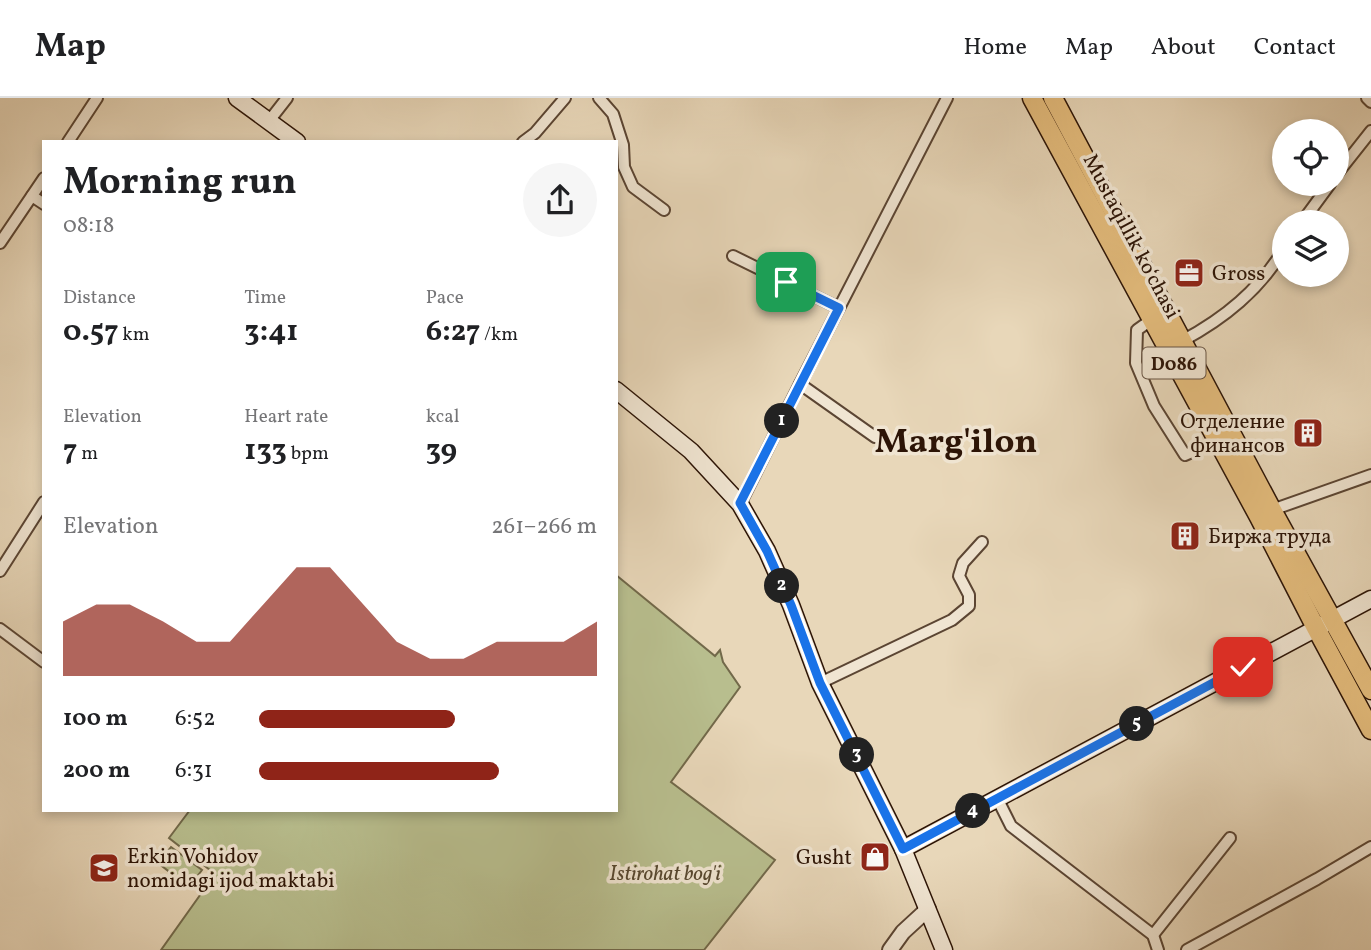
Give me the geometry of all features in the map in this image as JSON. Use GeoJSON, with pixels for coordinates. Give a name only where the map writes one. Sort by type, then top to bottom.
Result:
{"type":"FeatureCollection","features":[{"type":"Feature","properties":{"kind":"main road"},"geometry":{"type":"LineString","coordinates":[[237,98],[294,140]]}},
{"type":"Feature","properties":{"kind":"main road","name":"Mustaqillik koʻchasi"},"geometry":{"type":"LineString","coordinates":[[1032,98],[1371,730]]}},
{"type":"Feature","properties":{"kind":"main road","name":"Mustaqillik koʻchasi"},"geometry":{"type":"LineString","coordinates":[[1053,98],[1371,690]]}},
{"type":"Feature","properties":{"kind":"main road"},"geometry":{"type":"LineString","coordinates":[[618,392],[691,451],[740,503],[767,551],[791,605],[820,683],[903,849],[944,950]]}},
{"type":"Feature","properties":{"kind":"main road"},"geometry":{"type":"LineString","coordinates":[[903,849],[1371,599]]}},
{"type":"Feature","properties":{"kind":"street"},"geometry":{"type":"LineString","coordinates":[[69,140],[97,98]]}},
{"type":"Feature","properties":{"kind":"street"},"geometry":{"type":"LineString","coordinates":[[270,121],[287,98]]}},
{"type":"Feature","properties":{"kind":"street"},"geometry":{"type":"LineString","coordinates":[[526,140],[565,98]]}},
{"type":"Feature","properties":{"kind":"street"},"geometry":{"type":"LineString","coordinates":[[599,98],[612,114],[623,145],[624,167],[634,187],[664,210]]}},
{"type":"Feature","properties":{"kind":"street"},"geometry":{"type":"LineString","coordinates":[[740,503],[947,98]]}},
{"type":"Feature","properties":{"kind":"street"},"geometry":{"type":"LineString","coordinates":[[1367,98],[1371,102]]}},
{"type":"Feature","properties":{"kind":"street"},"geometry":{"type":"LineString","coordinates":[[1349,159],[1371,131]]}},
{"type":"Feature","properties":{"kind":"street"},"geometry":{"type":"LineString","coordinates":[[0,243],[42,181]]}},
{"type":"Feature","properties":{"kind":"street"},"geometry":{"type":"LineString","coordinates":[[32,196],[42,203]]}},
{"type":"Feature","properties":{"kind":"street"},"geometry":{"type":"LineString","coordinates":[[733,256],[839,308]]}},
{"type":"Feature","properties":{"kind":"street"},"geometry":{"type":"LineString","coordinates":[[1182,341],[1208,328],[1234,308],[1264,279],[1272,267]]}},
{"type":"Feature","properties":{"kind":"street"},"geometry":{"type":"LineString","coordinates":[[1151,320],[1136,330],[1136,363],[1154,406],[1185,455],[1217,441]]}},
{"type":"Feature","properties":{"kind":"street"},"geometry":{"type":"LineString","coordinates":[[800,384],[875,437]]}},
{"type":"Feature","properties":{"kind":"street"},"geometry":{"type":"LineString","coordinates":[[1272,510],[1371,475]]}},
{"type":"Feature","properties":{"kind":"street"},"geometry":{"type":"LineString","coordinates":[[0,571],[42,505]]}},
{"type":"Feature","properties":{"kind":"street"},"geometry":{"type":"LineString","coordinates":[[820,683],[952,620],[969,606],[969,595],[959,576],[963,563],[982,542]]}},
{"type":"Feature","properties":{"kind":"street"},"geometry":{"type":"LineString","coordinates":[[0,629],[42,660]]}},
{"type":"Feature","properties":{"kind":"street"},"geometry":{"type":"LineString","coordinates":[[997,798],[1011,826],[1153,935],[1158,950]]}},
{"type":"Feature","properties":{"kind":"street"},"geometry":{"type":"LineString","coordinates":[[1153,935],[1230,838]]}},
{"type":"Feature","properties":{"kind":"street"},"geometry":{"type":"LineString","coordinates":[[1187,950],[1371,847]]}},
{"type":"Feature","properties":{"kind":"street"},"geometry":{"type":"LineString","coordinates":[[890,950],[903,932],[928,909]]}},
{"type":"Feature","properties":{"kind":"green space","name":"Istirohat bog'i"},"geometry":{"type":"Polygon","coordinates":[[[618,577],[715,656],[720,650],[723,662],[740,687],[671,782],[775,860],[704,950],[161,950],[215,874],[169,838],[188,812],[618,812],[618,577]]]}},
{"type":"Feature","properties":{"kind":"green space"},"geometry":{"type":"Polygon","coordinates":[[[171,847],[202,870],[189,887],[158,863],[171,847]]]}},
{"type":"Feature","properties":{"kind":"place","name":"Gross"},"geometry":{"type":"Point","coordinates":[1189,273]}},
{"type":"Feature","properties":{"kind":"place","name":"Отделение финансов"},"geometry":{"type":"Point","coordinates":[1308,433]}},
{"type":"Feature","properties":{"kind":"place","name":"Биржа труда"},"geometry":{"type":"Point","coordinates":[1185,536]}},
{"type":"Feature","properties":{"kind":"place","name":"Gusht"},"geometry":{"type":"Point","coordinates":[875,857]}},
{"type":"Feature","properties":{"kind":"place","name":"Erkin Vohidov nomidagi ijod maktabi"},"geometry":{"type":"Point","coordinates":[104,868]}},
{"type":"Feature","properties":{"kind":"district","name":"Marg'ilon"},"geometry":{"type":"Point","coordinates":[956,440]}},
{"type":"Feature","properties":{"kind":"route"},"geometry":{"type":"LineString","coordinates":[[786,282],[839,308],[740,503],[767,551],[791,605],[820,683],[903,849],[1243,667]]}}]}
